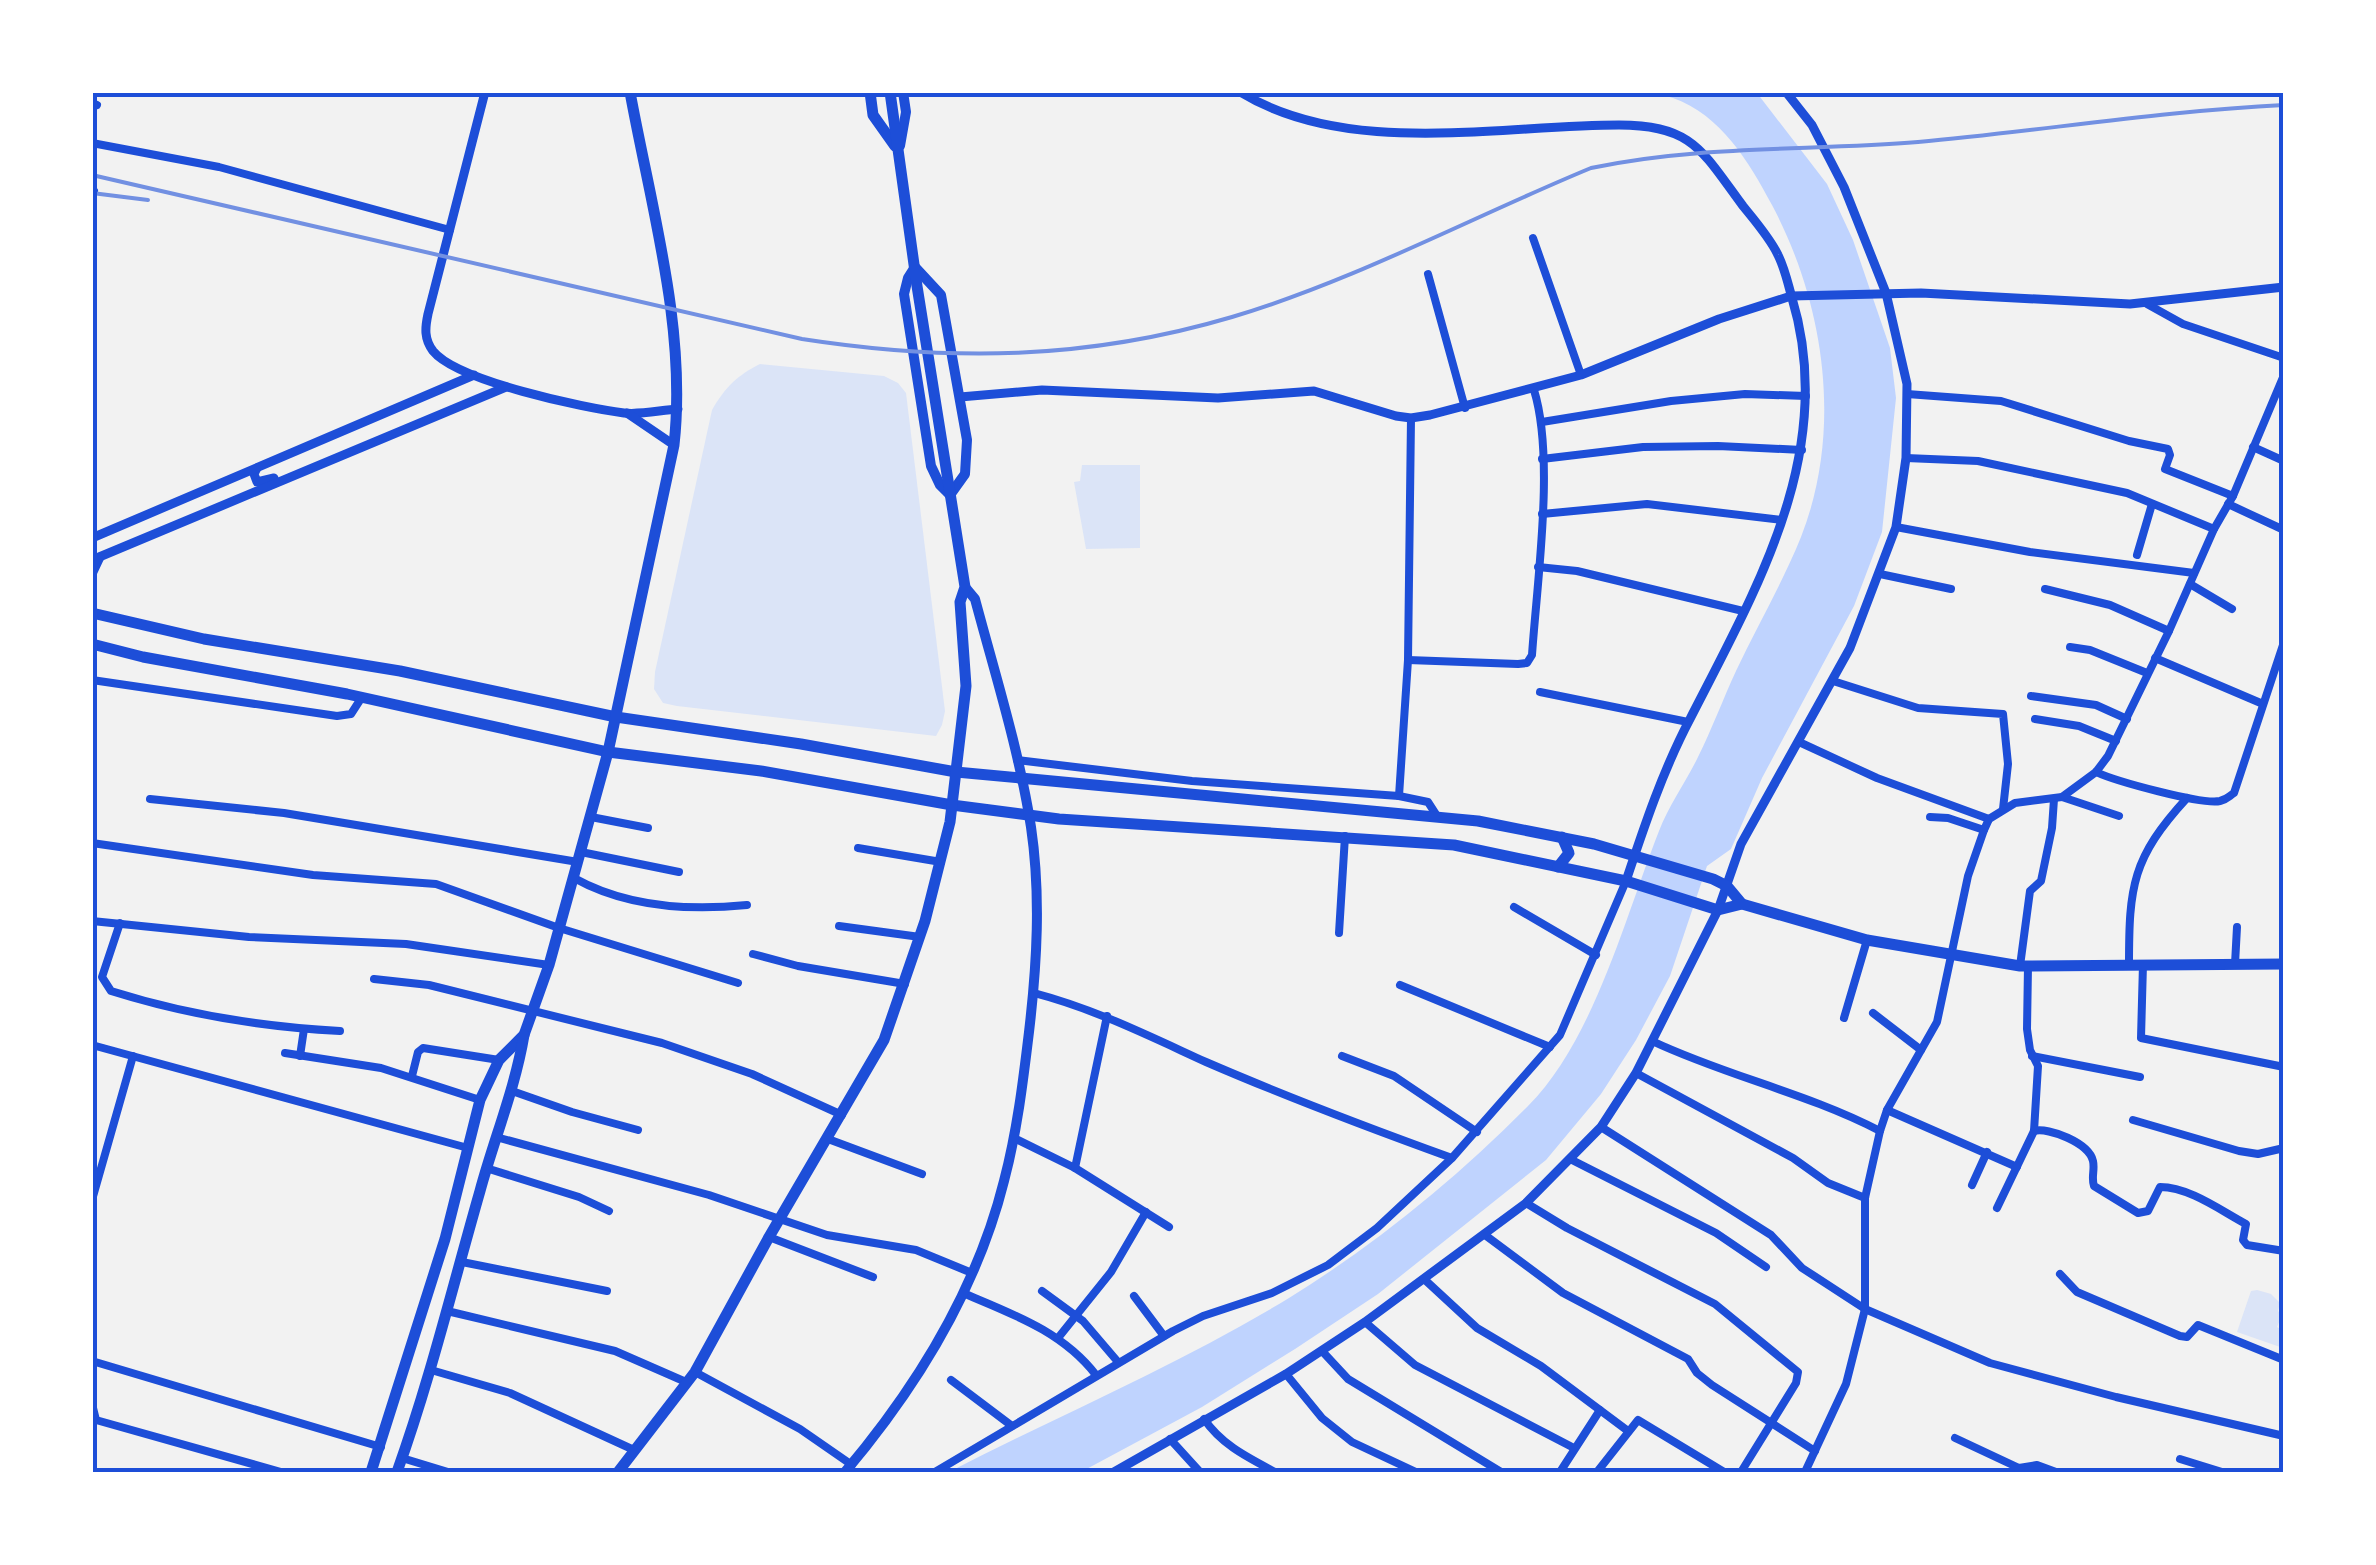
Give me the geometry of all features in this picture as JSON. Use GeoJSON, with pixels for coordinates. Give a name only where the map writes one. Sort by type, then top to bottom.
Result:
{"type":"FeatureCollection","features":[{"type":"Feature","properties":{"kind":"main road"},"geometry":{"type":"LineString","coordinates":[[397,1472],[431,1370],[486,1168],[512,1091],[524,1035],[549,965],[591,818],[674,445],[678,410],[675,335],[630,92]]}},
{"type":"Feature","properties":{"kind":"main road"},"geometry":{"type":"LineString","coordinates":[[870,92],[874,114],[900,153]]}},
{"type":"Feature","properties":{"kind":"main road"},"geometry":{"type":"LineString","coordinates":[[618,1472],[690,1377],[884,1040],[906,984],[941,862],[966,686],[960,602],[965,588],[890,92]]}},
{"type":"Feature","properties":{"kind":"main road"},"geometry":{"type":"LineString","coordinates":[[900,153],[906,112],[903,92]]}},
{"type":"Feature","properties":{"kind":"main road"},"geometry":{"type":"LineString","coordinates":[[915,268],[941,295],[960,397],[968,464],[950,495]]}},
{"type":"Feature","properties":{"kind":"main road"},"geometry":{"type":"LineString","coordinates":[[849,1468],[912,1383],[972,1273],[1004,1185],[1034,993],[1038,891],[1028,816],[975,599],[965,588]]}},
{"type":"Feature","properties":{"kind":"main road"},"geometry":{"type":"LineString","coordinates":[[95,612],[204,639],[400,671],[616,717],[956,772],[1438,816],[1562,838],[1713,879],[1727,886],[1742,904]]}},
{"type":"Feature","properties":{"kind":"main road"},"geometry":{"type":"LineString","coordinates":[[94,645],[362,697],[608,752],[760,770],[952,805],[1028,816],[1454,845],[1632,883],[1718,910],[1742,904],[1867,940],[2024,966],[2284,964]]}},
{"type":"Feature","properties":{"kind":"main road"},"geometry":{"type":"LineString","coordinates":[[1558,867],[1569,854],[1562,838]]}},
{"type":"Feature","properties":{"kind":"main road"},"geometry":{"type":"LineString","coordinates":[[371,1472],[445,1239],[480,1100],[499,1060],[524,1035]]}},
{"type":"Feature","properties":{"kind":"main road"},"geometry":{"type":"LineString","coordinates":[[382,1447],[411,1431]]}},
{"type":"Feature","properties":{"kind":"street"},"geometry":{"type":"LineString","coordinates":[[935,1472],[1164,1336],[1203,1316],[1272,1293],[1328,1265],[1377,1228],[1478,1132],[1560,1035],[1632,883],[1688,722],[1765,566],[1802,450],[1808,396],[1800,326],[1777,253],[1722,178],[1682,134],[1626,125],[1411,132],[1354,129],[1290,116],[1240,92]]}},
{"type":"Feature","properties":{"kind":"street"},"geometry":{"type":"LineString","coordinates":[[1114,1472],[1286,1374],[1365,1322],[1486,1235],[1572,1160],[1601,1127],[1636,1073],[1718,910],[1741,844],[1833,681],[1896,527],[1906,458],[1906,394],[1886,293],[1844,187],[1812,125],[1786,92]]}},
{"type":"Feature","properties":{"kind":"street"},"geometry":{"type":"LineString","coordinates":[[486,94],[425,331],[434,352],[506,387],[626,413],[678,410]]}},
{"type":"Feature","properties":{"kind":"street"},"geometry":{"type":"LineString","coordinates":[[92,143],[219,168],[450,230]]}},
{"type":"Feature","properties":{"kind":"street"},"geometry":{"type":"LineString","coordinates":[[1533,238],[1581,375]]}},
{"type":"Feature","properties":{"kind":"street"},"geometry":{"type":"LineString","coordinates":[[1428,274],[1466,408]]}},
{"type":"Feature","properties":{"kind":"street"},"geometry":{"type":"LineString","coordinates":[[960,397],[1042,390],[1218,398],[1297,390],[1314,391],[1412,418],[1466,408],[1581,375],[1718,319],[1791,296],[1886,293],[2147,304],[2284,286]]}},
{"type":"Feature","properties":{"kind":"street"},"geometry":{"type":"LineString","coordinates":[[2147,304],[2183,324],[2284,358]]}},
{"type":"Feature","properties":{"kind":"street"},"geometry":{"type":"LineString","coordinates":[[92,538],[474,374]]}},
{"type":"Feature","properties":{"kind":"street"},"geometry":{"type":"LineString","coordinates":[[1997,1208],[2034,1131],[2038,1066],[2027,1029],[2024,966],[2030,891],[2040,881],[2058,798],[2096,772],[2128,719],[2281,390],[2284,375]]}},
{"type":"Feature","properties":{"kind":"street"},"geometry":{"type":"LineString","coordinates":[[92,574],[96,558],[506,387]]}},
{"type":"Feature","properties":{"kind":"street"},"geometry":{"type":"LineString","coordinates":[[1408,660],[1527,662],[1532,655],[1542,514],[1542,422],[1534,390]]}},
{"type":"Feature","properties":{"kind":"street"},"geometry":{"type":"LineString","coordinates":[[1542,422],[1672,401],[1744,394],[1808,396]]}},
{"type":"Feature","properties":{"kind":"street"},"geometry":{"type":"LineString","coordinates":[[1906,394],[2001,401],[2170,452],[2165,468],[2284,530]]}},
{"type":"Feature","properties":{"kind":"street"},"geometry":{"type":"LineString","coordinates":[[626,413],[674,445]]}},
{"type":"Feature","properties":{"kind":"street"},"geometry":{"type":"LineString","coordinates":[[1399,796],[1408,660],[1412,418]]}},
{"type":"Feature","properties":{"kind":"street"},"geometry":{"type":"LineString","coordinates":[[1542,459],[1643,447],[1802,450]]}},
{"type":"Feature","properties":{"kind":"street"},"geometry":{"type":"LineString","coordinates":[[2253,447],[2284,461]]}},
{"type":"Feature","properties":{"kind":"street"},"geometry":{"type":"LineString","coordinates":[[1906,458],[1978,461],[2127,493],[2214,529]]}},
{"type":"Feature","properties":{"kind":"street"},"geometry":{"type":"LineString","coordinates":[[257,468],[254,474],[258,482],[289,472],[295,476]]}},
{"type":"Feature","properties":{"kind":"street"},"geometry":{"type":"LineString","coordinates":[[1542,514],[1647,504],[1782,520]]}},
{"type":"Feature","properties":{"kind":"street"},"geometry":{"type":"LineString","coordinates":[[2138,555],[2152,504]]}},
{"type":"Feature","properties":{"kind":"street"},"geometry":{"type":"LineString","coordinates":[[1896,527],[2030,552],[2194,573]]}},
{"type":"Feature","properties":{"kind":"street"},"geometry":{"type":"LineString","coordinates":[[1538,567],[1577,571],[1743,611]]}},
{"type":"Feature","properties":{"kind":"street"},"geometry":{"type":"LineString","coordinates":[[1880,574],[1951,589]]}},
{"type":"Feature","properties":{"kind":"street"},"geometry":{"type":"LineString","coordinates":[[2190,584],[2232,609]]}},
{"type":"Feature","properties":{"kind":"street"},"geometry":{"type":"LineString","coordinates":[[2045,589],[2110,605],[2169,632]]}},
{"type":"Feature","properties":{"kind":"street"},"geometry":{"type":"LineString","coordinates":[[2096,772],[2187,798],[2218,802],[2234,793],[2263,704],[2279,672],[2284,642]]}},
{"type":"Feature","properties":{"kind":"street"},"geometry":{"type":"LineString","coordinates":[[2070,647],[2090,650],[2148,673]]}},
{"type":"Feature","properties":{"kind":"street"},"geometry":{"type":"LineString","coordinates":[[2156,658],[2263,704]]}},
{"type":"Feature","properties":{"kind":"street"},"geometry":{"type":"LineString","coordinates":[[92,680],[337,716],[347,716],[356,710],[362,697]]}},
{"type":"Feature","properties":{"kind":"street"},"geometry":{"type":"LineString","coordinates":[[1833,681],[1918,708],[2000,713],[2006,720],[2008,764],[2003,809]]}},
{"type":"Feature","properties":{"kind":"street"},"geometry":{"type":"LineString","coordinates":[[1540,692],[1688,722]]}},
{"type":"Feature","properties":{"kind":"street"},"geometry":{"type":"LineString","coordinates":[[2031,696],[2096,705],[2128,719]]}},
{"type":"Feature","properties":{"kind":"street"},"geometry":{"type":"LineString","coordinates":[[2035,719],[2079,726],[2116,741]]}},
{"type":"Feature","properties":{"kind":"street"},"geometry":{"type":"LineString","coordinates":[[1798,742],[1865,774],[1989,820]]}},
{"type":"Feature","properties":{"kind":"street"},"geometry":{"type":"LineString","coordinates":[[1017,760],[1242,786],[1399,796],[1428,802],[1438,816]]}},
{"type":"Feature","properties":{"kind":"street"},"geometry":{"type":"LineString","coordinates":[[1241,800],[1242,786]]}},
{"type":"Feature","properties":{"kind":"street"},"geometry":{"type":"LineString","coordinates":[[150,798],[284,813],[679,872]]}},
{"type":"Feature","properties":{"kind":"street"},"geometry":{"type":"LineString","coordinates":[[1805,1472],[1846,1384],[1865,1309],[1865,1198],[1880,1131],[1886,1110],[1937,1022],[1968,876],[1984,830],[1989,820],[2015,803],[2058,798],[2119,816]]}},
{"type":"Feature","properties":{"kind":"street"},"geometry":{"type":"LineString","coordinates":[[2129,965],[2133,879],[2144,853],[2187,798]]}},
{"type":"Feature","properties":{"kind":"street"},"geometry":{"type":"LineString","coordinates":[[1930,817],[1948,818],[1984,830]]}},
{"type":"Feature","properties":{"kind":"street"},"geometry":{"type":"LineString","coordinates":[[591,818],[648,828]]}},
{"type":"Feature","properties":{"kind":"street"},"geometry":{"type":"LineString","coordinates":[[1338,933],[1346,836]]}},
{"type":"Feature","properties":{"kind":"street"},"geometry":{"type":"LineString","coordinates":[[92,843],[314,875],[436,884],[559,928],[738,983]]}},
{"type":"Feature","properties":{"kind":"street"},"geometry":{"type":"LineString","coordinates":[[858,848],[941,862]]}},
{"type":"Feature","properties":{"kind":"street"},"geometry":{"type":"LineString","coordinates":[[574,878],[592,888],[669,907],[747,905]]}},
{"type":"Feature","properties":{"kind":"street"},"geometry":{"type":"LineString","coordinates":[[1514,907],[1596,955]]}},
{"type":"Feature","properties":{"kind":"street"},"geometry":{"type":"LineString","coordinates":[[92,921],[249,937],[422,945],[549,965]]}},
{"type":"Feature","properties":{"kind":"street"},"geometry":{"type":"LineString","coordinates":[[120,924],[102,977],[111,991],[165,1006],[304,1029],[340,1031]]}},
{"type":"Feature","properties":{"kind":"street"},"geometry":{"type":"LineString","coordinates":[[838,926],[920,936]]}},
{"type":"Feature","properties":{"kind":"street"},"geometry":{"type":"LineString","coordinates":[[2235,964],[2237,927]]}},
{"type":"Feature","properties":{"kind":"street"},"geometry":{"type":"LineString","coordinates":[[1844,1018],[1867,940]]}},
{"type":"Feature","properties":{"kind":"street"},"geometry":{"type":"LineString","coordinates":[[753,954],[798,966],[906,984]]}},
{"type":"Feature","properties":{"kind":"street"},"geometry":{"type":"LineString","coordinates":[[2143,964],[2142,1038],[2284,1067]]}},
{"type":"Feature","properties":{"kind":"street"},"geometry":{"type":"LineString","coordinates":[[374,980],[430,985],[699,1054],[842,1115]]}},
{"type":"Feature","properties":{"kind":"street"},"geometry":{"type":"LineString","coordinates":[[1400,985],[1550,1047]]}},
{"type":"Feature","properties":{"kind":"street"},"geometry":{"type":"LineString","coordinates":[[1034,993],[1107,1016],[1339,1117],[1452,1158]]}},
{"type":"Feature","properties":{"kind":"street"},"geometry":{"type":"LineString","coordinates":[[1873,1013],[1921,1050]]}},
{"type":"Feature","properties":{"kind":"street"},"geometry":{"type":"LineString","coordinates":[[1076,1168],[1107,1016]]}},
{"type":"Feature","properties":{"kind":"street"},"geometry":{"type":"LineString","coordinates":[[300,1056],[304,1029]]}},
{"type":"Feature","properties":{"kind":"street"},"geometry":{"type":"LineString","coordinates":[[1652,1040],[1702,1064],[1849,1115],[1880,1131]]}},
{"type":"Feature","properties":{"kind":"street"},"geometry":{"type":"LineString","coordinates":[[92,1044],[468,1148]]}},
{"type":"Feature","properties":{"kind":"street"},"geometry":{"type":"LineString","coordinates":[[412,1076],[418,1052],[425,1048],[499,1060]]}},
{"type":"Feature","properties":{"kind":"street"},"geometry":{"type":"LineString","coordinates":[[285,1054],[381,1068],[480,1100]]}},
{"type":"Feature","properties":{"kind":"street"},"geometry":{"type":"LineString","coordinates":[[92,1200],[133,1056]]}},
{"type":"Feature","properties":{"kind":"street"},"geometry":{"type":"LineString","coordinates":[[1342,1056],[1394,1076],[1478,1132]]}},
{"type":"Feature","properties":{"kind":"street"},"geometry":{"type":"LineString","coordinates":[[2032,1056],[2140,1077]]}},
{"type":"Feature","properties":{"kind":"street"},"geometry":{"type":"LineString","coordinates":[[1636,1073],[1793,1158],[1828,1184],[1865,1198]]}},
{"type":"Feature","properties":{"kind":"street"},"geometry":{"type":"LineString","coordinates":[[512,1091],[638,1130]]}},
{"type":"Feature","properties":{"kind":"street"},"geometry":{"type":"LineString","coordinates":[[1886,1110],[2016,1167]]}},
{"type":"Feature","properties":{"kind":"street"},"geometry":{"type":"LineString","coordinates":[[2133,1120],[2258,1154],[2284,1148]]}},
{"type":"Feature","properties":{"kind":"street"},"geometry":{"type":"LineString","coordinates":[[1601,1127],[1770,1234],[1802,1268],[1865,1309],[1990,1362],[2116,1397],[2284,1436]]}},
{"type":"Feature","properties":{"kind":"street"},"geometry":{"type":"LineString","coordinates":[[2034,1131],[2044,1129],[2077,1143],[2094,1164],[2094,1186],[2138,1213],[2148,1211],[2160,1187],[2165,1186],[2246,1224],[2247,1244],[2284,1251]]}},
{"type":"Feature","properties":{"kind":"street"},"geometry":{"type":"LineString","coordinates":[[496,1137],[709,1195],[827,1235],[916,1250],[972,1273]]}},
{"type":"Feature","properties":{"kind":"street"},"geometry":{"type":"LineString","coordinates":[[1014,1138],[1076,1168],[1169,1226]]}},
{"type":"Feature","properties":{"kind":"street"},"geometry":{"type":"LineString","coordinates":[[828,1139],[922,1174]]}},
{"type":"Feature","properties":{"kind":"street"},"geometry":{"type":"LineString","coordinates":[[1972,1185],[1986,1152]]}},
{"type":"Feature","properties":{"kind":"street"},"geometry":{"type":"LineString","coordinates":[[1572,1160],[1716,1233],[1766,1267]]}},
{"type":"Feature","properties":{"kind":"street"},"geometry":{"type":"LineString","coordinates":[[486,1168],[579,1197],[609,1211]]}},
{"type":"Feature","properties":{"kind":"street"},"geometry":{"type":"LineString","coordinates":[[1526,1203],[1715,1304],[1795,1369],[1799,1377],[1767,1422],[1741,1472]]}},
{"type":"Feature","properties":{"kind":"street"},"geometry":{"type":"LineString","coordinates":[[1058,1338],[1111,1272],[1146,1212]]}},
{"type":"Feature","properties":{"kind":"street"},"geometry":{"type":"LineString","coordinates":[[1486,1235],[1563,1294],[1688,1359],[1696,1373],[1815,1451]]}},
{"type":"Feature","properties":{"kind":"street"},"geometry":{"type":"LineString","coordinates":[[769,1236],[873,1277]]}},
{"type":"Feature","properties":{"kind":"street"},"geometry":{"type":"LineString","coordinates":[[462,1262],[607,1291]]}},
{"type":"Feature","properties":{"kind":"street"},"geometry":{"type":"LineString","coordinates":[[2060,1274],[2077,1292],[2180,1336],[2187,1337],[2198,1326],[2284,1360]]}},
{"type":"Feature","properties":{"kind":"street"},"geometry":{"type":"LineString","coordinates":[[1424,1279],[1477,1328],[1542,1366],[1628,1431]]}},
{"type":"Feature","properties":{"kind":"street"},"geometry":{"type":"LineString","coordinates":[[1042,1291],[1078,1316],[1118,1362]]}},
{"type":"Feature","properties":{"kind":"street"},"geometry":{"type":"LineString","coordinates":[[963,1293],[1058,1338],[1096,1375]]}},
{"type":"Feature","properties":{"kind":"street"},"geometry":{"type":"LineString","coordinates":[[1134,1296],[1164,1336]]}},
{"type":"Feature","properties":{"kind":"street"},"geometry":{"type":"LineString","coordinates":[[447,1311],[614,1351],[690,1377],[800,1429],[849,1468]]}},
{"type":"Feature","properties":{"kind":"street"},"geometry":{"type":"LineString","coordinates":[[1365,1322],[1415,1365],[1574,1448]]}},
{"type":"Feature","properties":{"kind":"street"},"geometry":{"type":"LineString","coordinates":[[1322,1351],[1358,1385],[1500,1472]]}},
{"type":"Feature","properties":{"kind":"street"},"geometry":{"type":"LineString","coordinates":[[92,1362],[382,1447]]}},
{"type":"Feature","properties":{"kind":"street"},"geometry":{"type":"LineString","coordinates":[[431,1370],[510,1393],[634,1450]]}},
{"type":"Feature","properties":{"kind":"street"},"geometry":{"type":"LineString","coordinates":[[1286,1374],[1322,1418],[1352,1442],[1416,1472]]}},
{"type":"Feature","properties":{"kind":"street"},"geometry":{"type":"LineString","coordinates":[[952,1380],[1012,1426]]}},
{"type":"Feature","properties":{"kind":"street"},"geometry":{"type":"LineString","coordinates":[[92,1404],[96,1420],[281,1472]]}},
{"type":"Feature","properties":{"kind":"street"},"geometry":{"type":"LineString","coordinates":[[1560,1472],[1600,1410]]}},
{"type":"Feature","properties":{"kind":"street"},"geometry":{"type":"LineString","coordinates":[[1204,1419],[1234,1450],[1274,1472]]}},
{"type":"Feature","properties":{"kind":"street"},"geometry":{"type":"LineString","coordinates":[[1612,1472],[1599,1469],[1639,1420],[1724,1472]]}},
{"type":"Feature","properties":{"kind":"street"},"geometry":{"type":"LineString","coordinates":[[1955,1438],[2020,1468],[2036,1464],[2056,1472]]}},
{"type":"Feature","properties":{"kind":"street"},"geometry":{"type":"LineString","coordinates":[[1170,1439],[1200,1472]]}},
{"type":"Feature","properties":{"kind":"street"},"geometry":{"type":"LineString","coordinates":[[402,1458],[448,1472]]}},
{"type":"Feature","properties":{"kind":"street"},"geometry":{"type":"LineString","coordinates":[[2180,1459],[2222,1472]]}},
{"type":"Feature","properties":{"kind":"shaded area"},"geometry":{"type":"Polygon","coordinates":[[[760,364],[884,376],[898,383],[906,393],[945,711],[936,736],[677,706],[663,703],[654,689],[712,410],[733,382],[760,364]]]}},
{"type":"Feature","properties":{"kind":"shaded area"},"geometry":{"type":"Polygon","coordinates":[[[1082,465],[1140,465],[1140,548],[1086,549],[1074,482],[1080,481],[1082,465]]]}},
{"type":"Feature","properties":{"kind":"shaded area"},"geometry":{"type":"Polygon","coordinates":[[[2251,1291],[2271,1294],[2280,1303],[2278,1311],[2282,1315],[2277,1327],[2283,1331],[2283,1348],[2237,1332],[2251,1291]]]}},
{"type":"Feature","properties":{"kind":"water"},"geometry":{"type":"Polygon","coordinates":[[[1636,93],[1757,93],[1827,184],[1853,240],[1890,348],[1896,398],[1882,532],[1854,606],[1762,778],[1731,849],[1707,866],[1670,976],[1601,1094],[1546,1160],[1378,1294],[1202,1407],[1081,1472],[949,1472],[1206,1345],[1289,1298],[1384,1233],[1444,1185],[1528,1106],[1572,1047],[1589,1013],[1663,821],[1698,757],[1801,537],[1822,454],[1822,368],[1816,326],[1805,284],[1772,205],[1732,142],[1705,116],[1673,98],[1636,93]]]}},
{"type":"Feature","properties":{"kind":"railway"},"geometry":{"type":"LineString","coordinates":[[92,175],[802,339],[911,351],[1018,353],[1124,342],[1232,317],[1369,267],[1591,168],[1672,156],[1918,142],[2284,105]]}},
{"type":"Feature","properties":{"kind":"railway"},"geometry":{"type":"LineString","coordinates":[[92,193],[148,200]]}}]}
